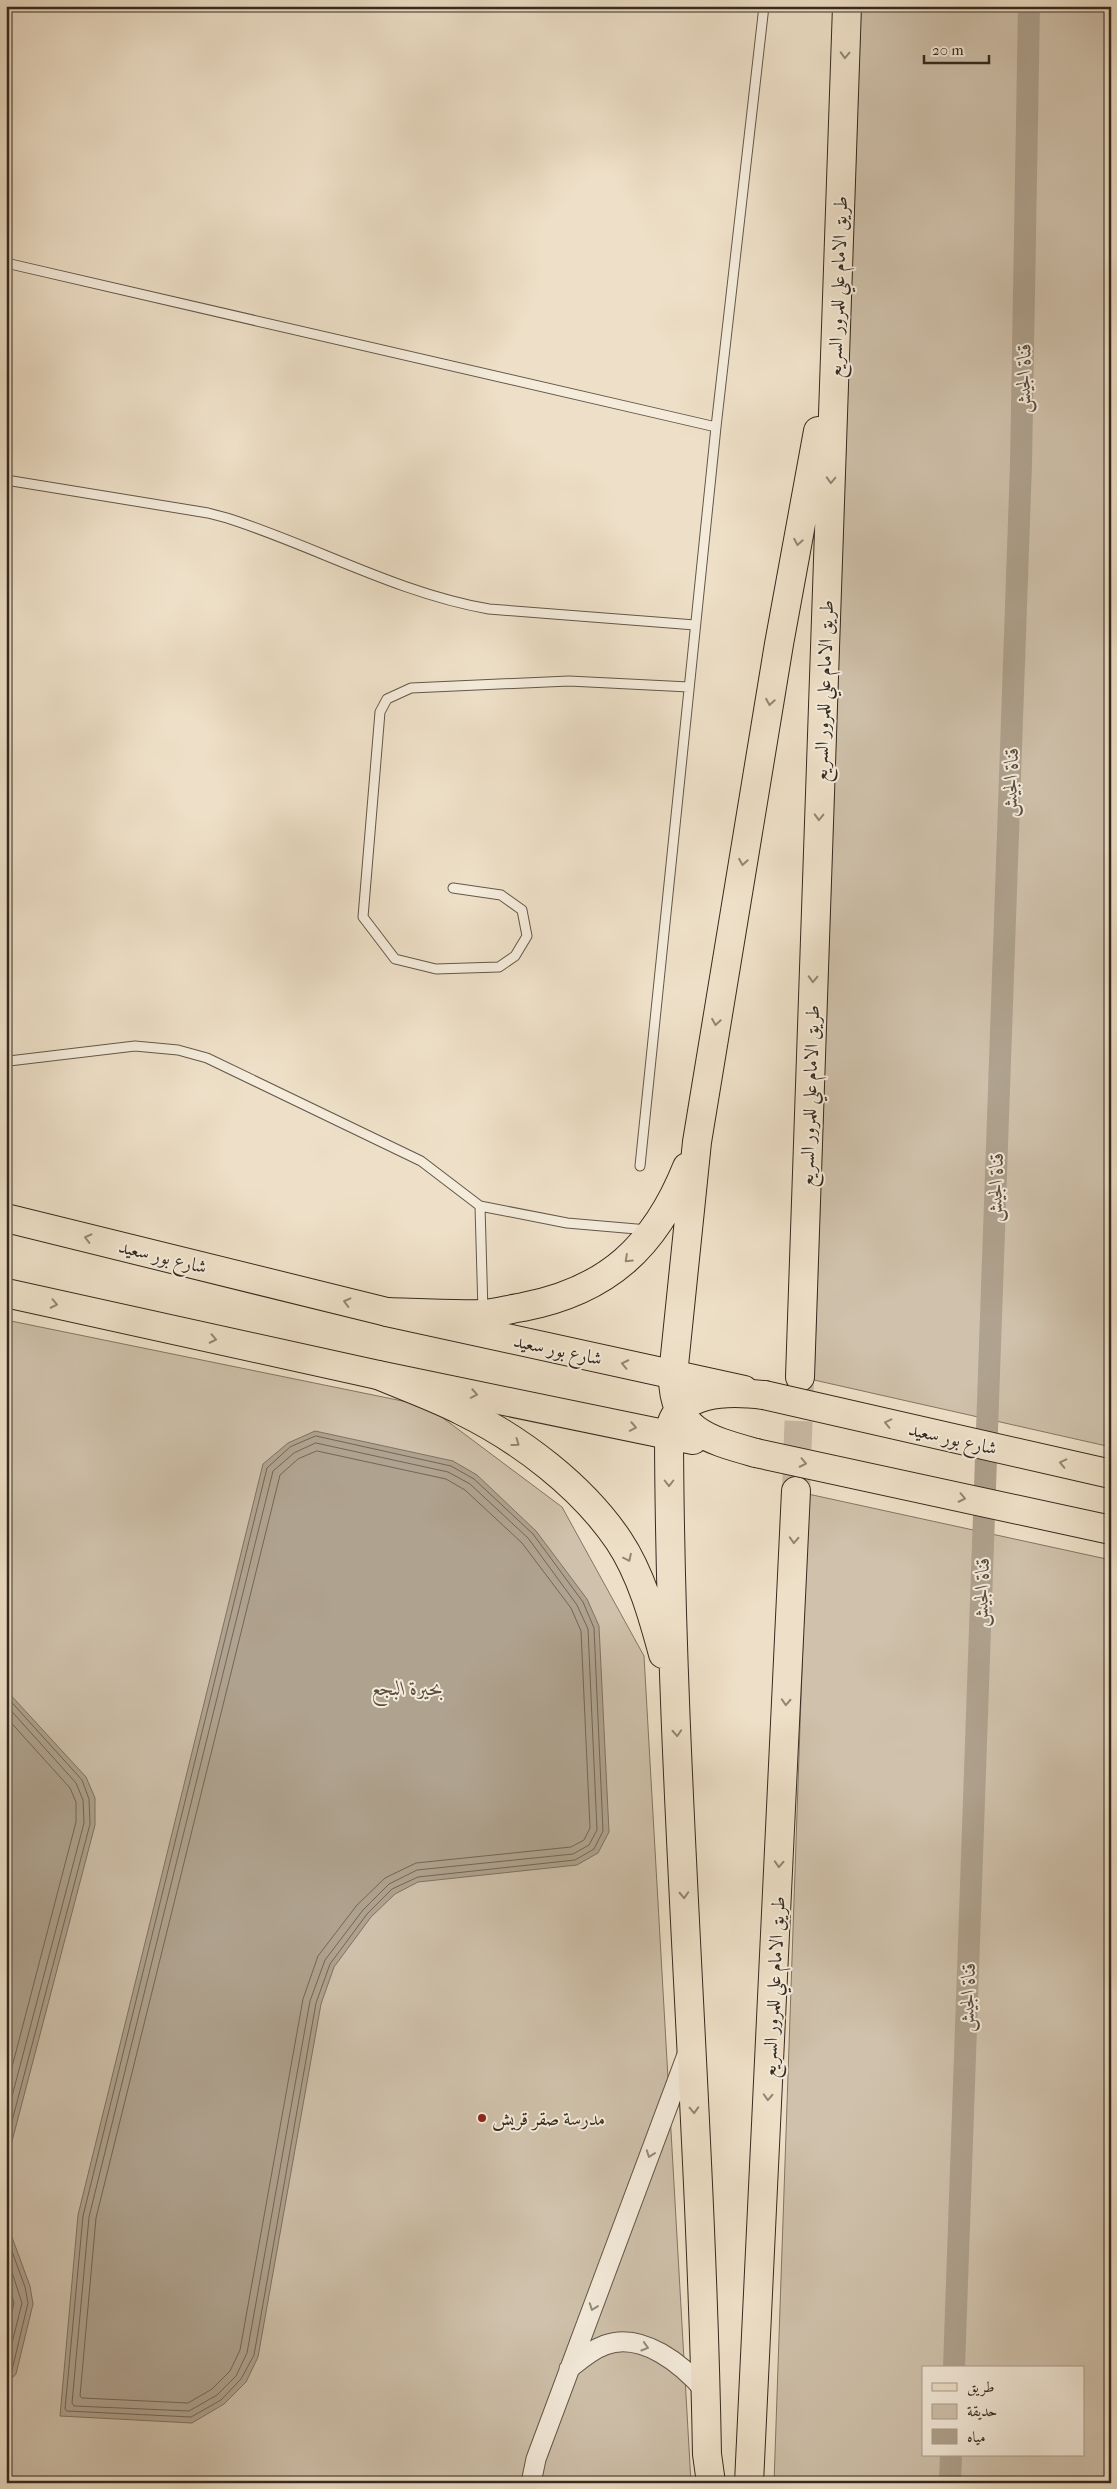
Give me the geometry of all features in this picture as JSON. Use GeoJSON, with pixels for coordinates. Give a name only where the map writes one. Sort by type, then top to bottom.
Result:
{"type":"FeatureCollection","features":[{"type":"Feature","properties":{"kind":"main road","name":"طريق الامام علي للمرور السريع"},"geometry":{"type":"LineString","coordinates":[[800,1377],[847,6]]}},
{"type":"Feature","properties":{"kind":"main road"},"geometry":{"type":"LineString","coordinates":[[711,2483],[707,2454],[670,1562],[685,1409],[696,1142],[779,644],[836,339]]}},
{"type":"Feature","properties":{"kind":"main road"},"geometry":{"type":"LineString","coordinates":[[387,1312],[484,1314],[544,1303],[576,1292],[605,1277],[630,1258],[653,1231],[680,1185],[696,1142]]}},
{"type":"Feature","properties":{"kind":"main road","name":"شارع بور سعيد"},"geometry":{"type":"LineString","coordinates":[[6,1218],[387,1312],[685,1409],[720,1393],[764,1395],[1111,1474]]}},
{"type":"Feature","properties":{"kind":"main road"},"geometry":{"type":"LineString","coordinates":[[6,1293],[378,1375],[685,1409],[715,1440],[756,1452],[1111,1530]]}},
{"type":"Feature","properties":{"kind":"main road"},"geometry":{"type":"LineString","coordinates":[[378,1375],[463,1411],[510,1439],[552,1470],[585,1499],[619,1542],[640,1584],[658,1635],[675,1696]]}},
{"type":"Feature","properties":{"kind":"main road","name":"طريق الامام علي للمرور السريع"},"geometry":{"type":"LineString","coordinates":[[749,2483],[796,1491]]}},
{"type":"Feature","properties":{"kind":"street"},"geometry":{"type":"LineString","coordinates":[[531,2483],[536,2460],[691,2043]]}},
{"type":"Feature","properties":{"kind":"street"},"geometry":{"type":"LineString","coordinates":[[570,2369],[591,2352],[606,2344],[627,2342],[667,2356],[689,2372],[705,2390]]}},
{"type":"Feature","properties":{"kind":"lane"},"geometry":{"type":"LineString","coordinates":[[640,1166],[716,427],[764,6]]}},
{"type":"Feature","properties":{"kind":"lane"},"geometry":{"type":"LineString","coordinates":[[6,263],[716,427]]}},
{"type":"Feature","properties":{"kind":"lane"},"geometry":{"type":"LineString","coordinates":[[6,480],[227,518],[414,591],[464,604],[489,608],[695,624]]}},
{"type":"Feature","properties":{"kind":"lane"},"geometry":{"type":"LineString","coordinates":[[454,888],[501,895],[522,910],[527,936],[515,956],[499,967],[436,969],[395,959],[363,918],[380,712],[386,699],[411,688],[440,685],[569,681],[689,687]]}},
{"type":"Feature","properties":{"kind":"lane"},"geometry":{"type":"LineString","coordinates":[[9,1060],[135,1046],[178,1050],[207,1058],[421,1161],[480,1206],[567,1223],[653,1231]]}},
{"type":"Feature","properties":{"kind":"lane"},"geometry":{"type":"LineString","coordinates":[[480,1206],[484,1314]]}},
{"type":"Feature","properties":{"kind":"green space"},"geometry":{"type":"Polygon","coordinates":[[[861,6],[1111,6],[1111,1447],[814,1380],[861,6]]]}},
{"type":"Feature","properties":{"kind":"green space"},"geometry":{"type":"Polygon","coordinates":[[[6,1320],[427,1406],[562,1507],[644,1656],[691,2483],[6,2483],[6,1320]]]}},
{"type":"Feature","properties":{"kind":"green space"},"geometry":{"type":"Polygon","coordinates":[[[808,1494],[1111,1560],[1111,2483],[774,2483],[808,1494]]]}},
{"type":"Feature","properties":{"kind":"water","name":"بحيرة البجع"},"geometry":{"type":"Polygon","coordinates":[[[315,1431],[453,1461],[477,1475],[536,1531],[587,1599],[599,1626],[609,1832],[598,1853],[577,1865],[418,1882],[395,1894],[371,1917],[334,1967],[321,2004],[258,2357],[246,2382],[224,2404],[192,2423],[60,2416],[78,2215],[263,1464],[288,1443],[315,1431]]]}},
{"type":"Feature","properties":{"kind":"water"},"geometry":{"type":"Polygon","coordinates":[[[6,1690],[86,1777],[95,1798],[95,1825],[6,2164],[6,1690]]]}},
{"type":"Feature","properties":{"kind":"water"},"geometry":{"type":"Polygon","coordinates":[[[6,2221],[30,2286],[33,2304],[16,2374],[6,2384],[6,2221]]]}},
{"type":"Feature","properties":{"kind":"waterway","name":"قناة الجيش"},"geometry":{"type":"LineString","coordinates":[[954,2366],[1021,464],[1029,6]]}},
{"type":"Feature","properties":{"kind":"waterway","name":"قناة الجيش"},"geometry":{"type":"LineString","coordinates":[[950,2483],[951,2456]]}},
{"type":"Feature","properties":{"kind":"tunnel"},"geometry":{"type":"LineString","coordinates":[[796,1491],[800,1381]]}},
{"type":"Feature","properties":{"kind":"place","name":"مدرسة صقر قريش"},"geometry":{"type":"Point","coordinates":[482,2118]}}]}
